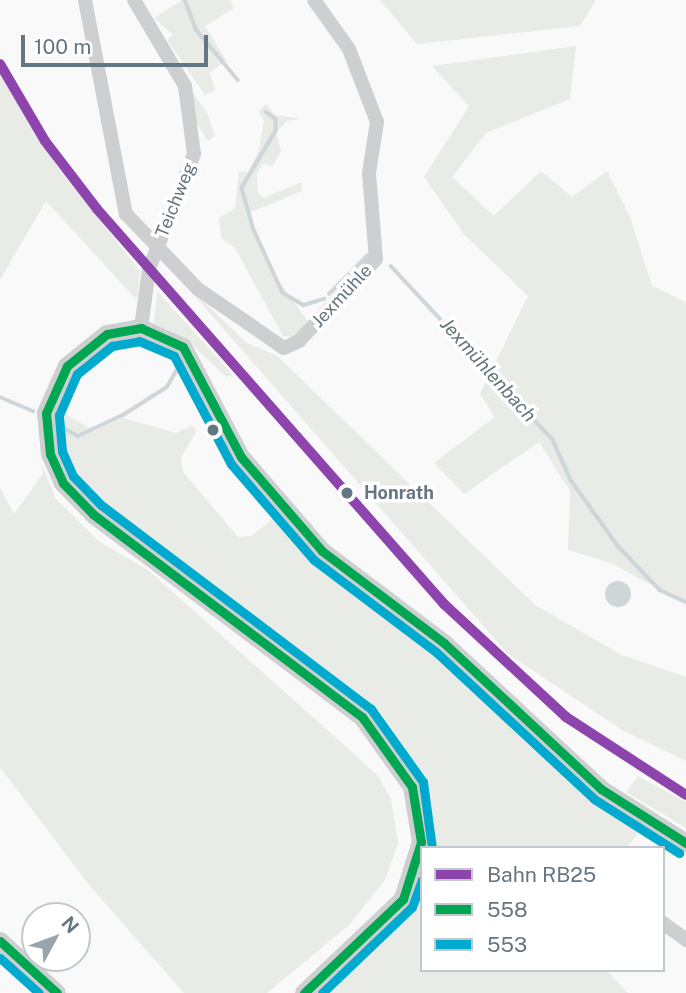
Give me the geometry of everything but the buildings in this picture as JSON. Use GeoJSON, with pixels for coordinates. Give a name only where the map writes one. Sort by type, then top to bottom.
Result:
{"type":"FeatureCollection","features":[{"type":"Feature","properties":{"kind":"street","name":"Jexmühle"},"geometry":{"type":"LineString","coordinates":[[85,0],[126,214],[198,289],[280,348],[299,341],[376,259],[369,173],[377,122],[349,49],[314,0]]}},
{"type":"Feature","properties":{"kind":"street","name":"Teichweg"},"geometry":{"type":"LineString","coordinates":[[134,0],[185,86],[192,134],[191,165],[156,248]]}},
{"type":"Feature","properties":{"kind":"street"},"geometry":{"type":"LineString","coordinates":[[141,327],[156,248]]}},
{"type":"Feature","properties":{"kind":"street"},"geometry":{"type":"LineString","coordinates":[[304,993],[402,899],[421,842],[412,787],[362,717],[99,518],[59,477],[46,413],[75,358],[100,337],[141,327],[172,339],[191,356],[241,457],[299,527],[364,586],[444,643],[601,789],[686,843]]}},
{"type":"Feature","properties":{"kind":"street"},"geometry":{"type":"LineString","coordinates":[[665,924],[686,940]]}},
{"type":"Feature","properties":{"kind":"street"},"geometry":{"type":"LineString","coordinates":[[0,941],[57,993]]}},
{"type":"Feature","properties":{"kind":"shaded area"},"geometry":{"type":"Polygon","coordinates":[[[182,0],[231,0],[233,9],[205,26],[226,60],[210,73],[215,90],[205,95],[167,40],[173,35],[154,18],[182,0]]]}},
{"type":"Feature","properties":{"kind":"shaded area"},"geometry":{"type":"Polygon","coordinates":[[[380,0],[596,0],[580,26],[417,44],[380,0]]]}},
{"type":"Feature","properties":{"kind":"shaded area"},"geometry":{"type":"Polygon","coordinates":[[[576,46],[570,99],[486,133],[452,177],[494,216],[541,171],[572,197],[607,171],[630,217],[652,286],[686,302],[686,604],[611,563],[568,550],[570,491],[539,442],[464,494],[434,463],[495,417],[480,394],[528,296],[464,234],[424,177],[469,106],[432,66],[576,46]]]}},
{"type":"Feature","properties":{"kind":"shaded area"},"geometry":{"type":"Polygon","coordinates":[[[0,73],[56,165],[140,271],[137,300],[46,201],[0,280],[0,73]]]}},
{"type":"Feature","properties":{"kind":"shaded area"},"geometry":{"type":"Polygon","coordinates":[[[191,91],[207,112],[215,136],[208,141],[194,119],[191,91]]]}},
{"type":"Feature","properties":{"kind":"shaded area"},"geometry":{"type":"Polygon","coordinates":[[[266,104],[275,115],[300,119],[287,121],[276,132],[281,151],[273,166],[263,164],[257,173],[258,193],[263,198],[302,182],[302,191],[249,213],[267,264],[309,323],[299,337],[283,336],[235,248],[221,238],[219,218],[235,208],[239,171],[248,172],[259,150],[264,120],[258,112],[266,104]]]}},
{"type":"Feature","properties":{"kind":"shaded area"},"geometry":{"type":"Polygon","coordinates":[[[179,278],[247,343],[276,355],[535,605],[622,655],[686,677],[686,761],[624,731],[507,653],[179,278]]]}},
{"type":"Feature","properties":{"kind":"shaded area"},"geometry":{"type":"Polygon","coordinates":[[[157,291],[233,375],[226,377],[186,339],[154,323],[157,291]]]}},
{"type":"Feature","properties":{"kind":"shaded area"},"geometry":{"type":"Polygon","coordinates":[[[56,409],[95,431],[123,418],[176,433],[193,425],[196,432],[181,458],[183,472],[238,537],[252,536],[274,518],[640,831],[629,846],[429,846],[428,802],[405,748],[379,711],[95,504],[67,473],[53,435],[56,409]]]}},
{"type":"Feature","properties":{"kind":"shaded area"},"geometry":{"type":"Polygon","coordinates":[[[42,465],[56,499],[100,542],[148,570],[378,776],[391,799],[398,844],[385,880],[349,925],[267,993],[184,993],[89,885],[0,767],[0,487],[14,514],[43,474],[42,465]]]}},
{"type":"Feature","properties":{"kind":"shaded area"},"geometry":{"type":"Polygon","coordinates":[[[618,581],[627,585],[631,594],[627,603],[618,607],[609,603],[605,594],[609,585],[618,581]]]}},
{"type":"Feature","properties":{"kind":"shaded area"},"geometry":{"type":"Polygon","coordinates":[[[638,776],[686,802],[686,828],[626,792],[638,776]]]}},
{"type":"Feature","properties":{"kind":"shaded area"},"geometry":{"type":"Polygon","coordinates":[[[420,884],[420,972],[608,972],[628,993],[321,993],[387,936],[420,884]]]}},
{"type":"Feature","properties":{"kind":"waterway","name":"Jexmühlenbach"},"geometry":{"type":"LineString","coordinates":[[185,0],[196,29],[238,80]]}},
{"type":"Feature","properties":{"kind":"waterway","name":"Jexmühlenbach"},"geometry":{"type":"LineString","coordinates":[[266,112],[276,119],[276,131],[242,188],[254,230],[283,293],[304,305],[324,299]]}},
{"type":"Feature","properties":{"kind":"waterway","name":"Jexmühlenbach"},"geometry":{"type":"LineString","coordinates":[[329,294],[368,255]]}},
{"type":"Feature","properties":{"kind":"waterway","name":"Jexmühlenbach"},"geometry":{"type":"LineString","coordinates":[[391,266],[553,440],[571,480],[618,546],[660,590],[686,602]]}},
{"type":"Feature","properties":{"kind":"waterway"},"geometry":{"type":"LineString","coordinates":[[58,425],[78,436],[123,415],[167,387],[181,363]]}},
{"type":"Feature","properties":{"kind":"waterway"},"geometry":{"type":"LineString","coordinates":[[0,397],[33,411]]}},
{"type":"Feature","properties":{"kind":"rail line","name":"RB25"},"geometry":{"type":"LineString","coordinates":[[0,64],[45,141],[97,209],[444,604],[566,717],[686,795]]}},
{"type":"Feature","properties":{"kind":"transit line","name":"558"},"geometry":{"type":"LineString","coordinates":[[304,993],[403,899],[421,842],[412,787],[362,717],[93,514],[63,483],[50,454],[46,413],[67,366],[107,334],[141,328],[183,347],[241,457],[322,551],[444,643],[601,789],[686,843]]}},
{"type":"Feature","properties":{"kind":"transit line","name":"553"},"geometry":{"type":"LineString","coordinates":[[432,846],[423,782],[371,709],[101,505],[73,476],[62,451],[59,415],[77,374],[112,346],[139,341],[174,356],[231,464],[314,560],[436,652],[594,799],[679,853]]}},
{"type":"Feature","properties":{"kind":"transit line","name":"553"},"geometry":{"type":"LineString","coordinates":[[322,993],[412,907],[420,885]]}},
{"type":"Feature","properties":{"kind":"transit line","name":"558"},"geometry":{"type":"LineString","coordinates":[[0,941],[57,993]]}},
{"type":"Feature","properties":{"kind":"transit line","name":"553"},"geometry":{"type":"LineString","coordinates":[[0,958],[39,993]]}},
{"type":"Feature","properties":{"kind":"place","name":"Honrath"},"geometry":{"type":"Point","coordinates":[347,493]}}]}
